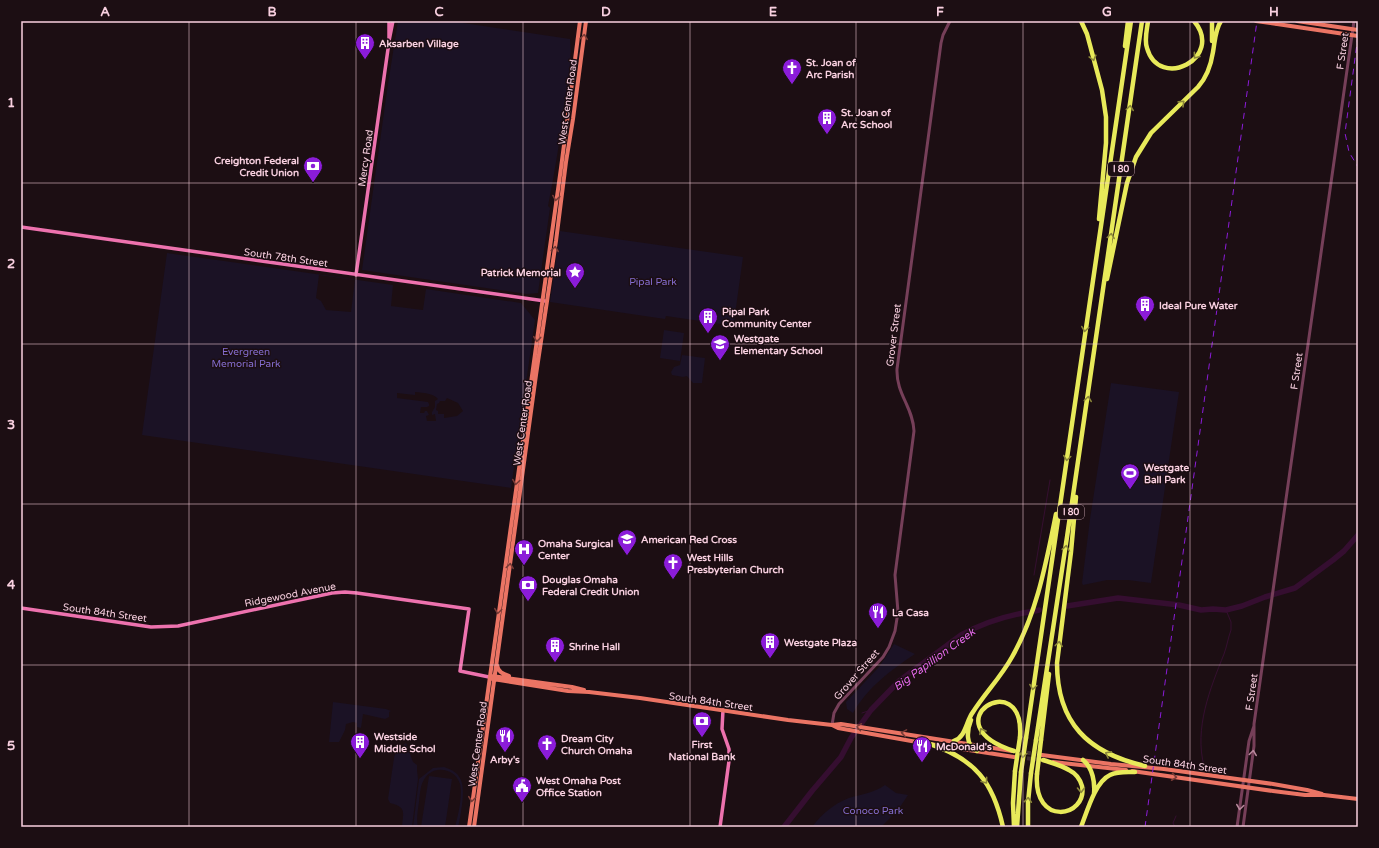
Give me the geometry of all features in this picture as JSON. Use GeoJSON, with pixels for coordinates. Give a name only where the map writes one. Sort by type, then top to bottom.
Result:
{"type":"FeatureCollection","features":[{"type":"Feature","properties":{"kind":"highway"},"geometry":{"type":"LineString","coordinates":[[1081,21],[1087,34],[1102,90],[1107,126],[1104,172],[1091,290]]}},
{"type":"Feature","properties":{"kind":"highway"},"geometry":{"type":"LineString","coordinates":[[1119,101],[1128,21]]}},
{"type":"Feature","properties":{"kind":"highway","name":"I 80"},"geometry":{"type":"LineString","coordinates":[[1017,827],[1018,795],[1021,772],[1131,21]]}},
{"type":"Feature","properties":{"kind":"highway","name":"I 80"},"geometry":{"type":"LineString","coordinates":[[1028,827],[1028,802],[1039,740],[1053,633],[1142,21]]}},
{"type":"Feature","properties":{"kind":"highway"},"geometry":{"type":"LineString","coordinates":[[1148,21],[1146,40],[1149,54],[1159,64],[1167,68],[1174,69],[1184,67],[1190,63],[1199,52],[1201,35],[1194,21]]}},
{"type":"Feature","properties":{"kind":"highway"},"geometry":{"type":"LineString","coordinates":[[1208,70],[1212,39],[1212,21]]}},
{"type":"Feature","properties":{"kind":"highway"},"geometry":{"type":"LineString","coordinates":[[1099,316],[1126,189],[1134,163],[1143,145],[1152,133],[1198,87],[1208,70],[1217,30],[1221,21]]}},
{"type":"Feature","properties":{"kind":"highway"},"geometry":{"type":"LineString","coordinates":[[1082,437],[1071,552],[1060,632],[1057,680],[1063,703],[1071,720],[1087,740],[1102,751],[1118,759],[1145,766]]}},
{"type":"Feature","properties":{"kind":"highway"},"geometry":{"type":"LineString","coordinates":[[954,741],[961,737],[969,718],[1011,660],[1024,634],[1032,612],[1047,557],[1065,471]]}},
{"type":"Feature","properties":{"kind":"highway"},"geometry":{"type":"LineString","coordinates":[[1014,753],[993,743],[981,732],[979,716],[983,709],[990,703],[1003,702],[1008,704],[1015,711],[1019,720],[1020,737],[1015,771],[1013,803],[1014,827]]}},
{"type":"Feature","properties":{"kind":"highway"},"geometry":{"type":"LineString","coordinates":[[976,707],[969,727],[970,744],[972,748],[977,751]]}},
{"type":"Feature","properties":{"kind":"highway"},"geometry":{"type":"LineString","coordinates":[[930,744],[954,753],[969,763],[980,774],[993,795],[1003,827]]}},
{"type":"Feature","properties":{"kind":"highway"},"geometry":{"type":"LineString","coordinates":[[1034,773],[1038,795],[1042,803],[1048,808],[1055,812],[1063,812],[1071,809],[1079,802],[1082,789],[1077,776],[1064,767],[1042,760]]}},
{"type":"Feature","properties":{"kind":"highway"},"geometry":{"type":"LineString","coordinates":[[1083,760],[1089,766],[1094,784],[1094,793],[1091,803]]}},
{"type":"Feature","properties":{"kind":"highway"},"geometry":{"type":"LineString","coordinates":[[1081,827],[1098,786],[1104,778],[1117,772],[1135,772]]}},
{"type":"Feature","properties":{"kind":"main road","name":"Mercy Road"},"geometry":{"type":"LineString","coordinates":[[356,275],[388,42],[389,21]]}},
{"type":"Feature","properties":{"kind":"main road","name":"Mercy Road"},"geometry":{"type":"LineString","coordinates":[[388,42],[391,37],[393,21]]}},
{"type":"Feature","properties":{"kind":"main road","name":"West Center Road"},"geometry":{"type":"LineString","coordinates":[[469,827],[580,21]]}},
{"type":"Feature","properties":{"kind":"main road","name":"West Center Road"},"geometry":{"type":"LineString","coordinates":[[474,827],[586,21]]}},
{"type":"Feature","properties":{"kind":"main road"},"geometry":{"type":"LineString","coordinates":[[1256,21],[1358,36]]}},
{"type":"Feature","properties":{"kind":"main road"},"geometry":{"type":"LineString","coordinates":[[1297,21],[1358,30]]}},
{"type":"Feature","properties":{"kind":"main road","name":"South 78th Street"},"geometry":{"type":"LineString","coordinates":[[21,227],[548,302]]}},
{"type":"Feature","properties":{"kind":"main road","name":"Ridgewood Avenue"},"geometry":{"type":"LineString","coordinates":[[187,624],[317,596],[344,592],[469,609],[460,671]]}},
{"type":"Feature","properties":{"kind":"main road","name":"South 84th Street"},"geometry":{"type":"LineString","coordinates":[[21,608],[150,627],[187,624]]}},
{"type":"Feature","properties":{"kind":"main road"},"geometry":{"type":"LineString","coordinates":[[497,660],[498,668],[501,672],[517,679]]}},
{"type":"Feature","properties":{"kind":"main road","name":"South 84th Street"},"geometry":{"type":"LineString","coordinates":[[460,671],[568,691],[588,692],[832,725],[840,724],[878,729],[954,741],[1014,753]]}},
{"type":"Feature","properties":{"kind":"main road","name":"South 84th Street"},"geometry":{"type":"LineString","coordinates":[[495,678],[517,679],[572,687],[588,692]]}},
{"type":"Feature","properties":{"kind":"main road"},"geometry":{"type":"LineString","coordinates":[[720,827],[729,761],[728,749],[722,729],[722,710]]}},
{"type":"Feature","properties":{"kind":"main road","name":"South 84th Street"},"geometry":{"type":"LineString","coordinates":[[832,725],[838,728],[930,744],[977,751],[1014,753]]}},
{"type":"Feature","properties":{"kind":"main road","name":"South 84th Street"},"geometry":{"type":"LineString","coordinates":[[1042,755],[1145,766],[1307,790],[1324,795]]}},
{"type":"Feature","properties":{"kind":"main road","name":"South 84th Street"},"geometry":{"type":"LineString","coordinates":[[1042,760],[1305,795],[1324,795],[1358,799]]}},
{"type":"Feature","properties":{"kind":"street","name":"Grover Street"},"geometry":{"type":"LineString","coordinates":[[832,725],[834,713],[839,704],[883,657],[892,640],[897,625],[898,607],[895,575],[914,431],[912,416],[898,386],[897,369],[941,43],[950,21]]}},
{"type":"Feature","properties":{"kind":"street","name":"F Street"},"geometry":{"type":"LineString","coordinates":[[1237,827],[1242,786],[1249,741],[1254,724],[1270,614],[1354,21]]}},
{"type":"Feature","properties":{"kind":"street","name":"F Street"},"geometry":{"type":"LineString","coordinates":[[1243,827],[1254,746],[1254,724]]}},
{"type":"Feature","properties":{"kind":"green space"},"geometry":{"type":"Polygon","coordinates":[[[398,21],[450,21],[570,39],[568,79],[548,206],[550,208],[538,293],[527,294],[362,270],[398,21]]]}},
{"type":"Feature","properties":{"kind":"green space","name":"Pipal Park"},"geometry":{"type":"Polygon","coordinates":[[[560,231],[743,257],[733,329],[721,327],[721,324],[666,316],[665,319],[550,302],[560,231]]]}},
{"type":"Feature","properties":{"kind":"green space","name":"Evergreen Memorial Park"},"geometry":{"type":"Polygon","coordinates":[[[167,253],[393,285],[391,306],[423,310],[426,289],[521,303],[535,320],[511,488],[142,435],[167,253]],[[319,275],[316,298],[321,301],[326,310],[351,312],[355,280],[319,275]],[[415,392],[415,395],[397,393],[397,398],[428,402],[429,406],[421,407],[420,413],[427,411],[429,415],[426,416],[427,421],[436,421],[435,414],[432,415],[432,412],[435,407],[435,401],[438,399],[431,394],[415,392]],[[447,398],[445,401],[440,401],[437,404],[436,410],[438,411],[438,414],[444,414],[444,418],[457,416],[463,411],[458,403],[447,398]]]}},
{"type":"Feature","properties":{"kind":"green space"},"geometry":{"type":"Polygon","coordinates":[[[664,330],[684,333],[680,361],[660,358],[664,330]]]}},
{"type":"Feature","properties":{"kind":"green space"},"geometry":{"type":"Polygon","coordinates":[[[682,355],[705,358],[702,383],[693,383],[687,376],[683,377],[672,375],[671,372],[674,367],[680,365],[682,355]]]}},
{"type":"Feature","properties":{"kind":"green space","name":"Westgate Ball Park"},"geometry":{"type":"Polygon","coordinates":[[[1111,383],[1179,392],[1151,583],[1128,580],[1107,580],[1083,585],[1082,583],[1090,519],[1111,383]]]}},
{"type":"Feature","properties":{"kind":"green space"},"geometry":{"type":"Polygon","coordinates":[[[894,644],[915,654],[880,680],[865,695],[853,713],[847,709],[846,702],[879,667],[894,644]]]}},
{"type":"Feature","properties":{"kind":"green space"},"geometry":{"type":"Polygon","coordinates":[[[333,702],[386,709],[391,711],[389,712],[389,717],[385,719],[363,714],[361,728],[357,727],[357,723],[353,722],[346,724],[345,730],[339,742],[329,742],[333,702]]]}},
{"type":"Feature","properties":{"kind":"green space"},"geometry":{"type":"Polygon","coordinates":[[[406,743],[413,762],[417,765],[418,779],[412,827],[402,827],[402,808],[390,803],[388,799],[396,751],[406,743]]]}},
{"type":"Feature","properties":{"kind":"green space"},"geometry":{"type":"Polygon","coordinates":[[[444,767],[456,773],[462,782],[463,799],[458,827],[455,827],[461,799],[460,784],[454,774],[444,770],[439,770],[429,774],[423,781],[420,790],[417,821],[418,827],[413,827],[419,779],[433,768],[444,767]]]}},
{"type":"Feature","properties":{"kind":"green space"},"geometry":{"type":"Polygon","coordinates":[[[429,776],[452,779],[445,827],[421,827],[429,776]]]}},
{"type":"Feature","properties":{"kind":"green space","name":"Conoco Park"},"geometry":{"type":"Polygon","coordinates":[[[885,785],[896,793],[908,795],[898,810],[881,827],[812,827],[824,814],[838,803],[849,798],[872,792],[885,785]]]}},
{"type":"Feature","properties":{"kind":"waterway"},"geometry":{"type":"LineString","coordinates":[[1034,575],[1050,480]]}},
{"type":"Feature","properties":{"kind":"waterway","name":"Big Papillion Creek"},"geometry":{"type":"LineString","coordinates":[[1067,606],[1118,598],[1179,605],[1201,610],[1226,610],[1295,588],[1344,551],[1358,535]]}},
{"type":"Feature","properties":{"kind":"waterway","name":"Big Papillion Creek"},"geometry":{"type":"LineString","coordinates":[[1035,611],[1039,610]]}},
{"type":"Feature","properties":{"kind":"waterway"},"geometry":{"type":"LineString","coordinates":[[1204,766],[1201,752],[1202,723],[1209,695],[1231,630],[1231,622],[1226,610]]}},
{"type":"Feature","properties":{"kind":"waterway","name":"Big Papillion Creek"},"geometry":{"type":"LineString","coordinates":[[784,827],[841,757],[851,738],[871,710],[899,681],[961,635],[994,620],[1029,612]]}},
{"type":"Feature","properties":{"kind":"waterway","name":"Big Papillion Creek"},"geometry":{"type":"LineString","coordinates":[[862,713],[871,710]]}},
{"type":"Feature","properties":{"kind":"waterway"},"geometry":{"type":"LineString","coordinates":[[1175,827],[1173,823],[1176,816]]}},
{"type":"Feature","properties":{"kind":"tunnel"},"geometry":{"type":"LineString","coordinates":[[1015,751],[1042,755]]}},
{"type":"Feature","properties":{"kind":"tunnel"},"geometry":{"type":"LineString","coordinates":[[1015,757],[1042,760]]}},
{"type":"Feature","properties":{"kind":"railway"},"geometry":{"type":"LineString","coordinates":[[1145,827],[1257,21]]}},
{"type":"Feature","properties":{"kind":"railway"},"geometry":{"type":"LineString","coordinates":[[1358,36],[1345,133],[1349,152],[1358,167]]}},
{"type":"Feature","properties":{"kind":"place","name":"Aksarben Village"},"geometry":{"type":"Point","coordinates":[365,60]}},
{"type":"Feature","properties":{"kind":"place","name":"St. Joan of Arc Parish"},"geometry":{"type":"Point","coordinates":[792,85]}},
{"type":"Feature","properties":{"kind":"place","name":"St. Joan of Arc School"},"geometry":{"type":"Point","coordinates":[827,135]}},
{"type":"Feature","properties":{"kind":"place","name":"Creighton Federal Credit Union"},"geometry":{"type":"Point","coordinates":[313,183]}},
{"type":"Feature","properties":{"kind":"place","name":"Patrick Memorial"},"geometry":{"type":"Point","coordinates":[575,289]}},
{"type":"Feature","properties":{"kind":"place","name":"Ideal Pure Water"},"geometry":{"type":"Point","coordinates":[1145,322]}},
{"type":"Feature","properties":{"kind":"place","name":"Pipal Park Community Center"},"geometry":{"type":"Point","coordinates":[708,334]}},
{"type":"Feature","properties":{"kind":"place","name":"Westgate Elementary School"},"geometry":{"type":"Point","coordinates":[720,361]}},
{"type":"Feature","properties":{"kind":"place","name":"Westgate Ball Park"},"geometry":{"type":"Point","coordinates":[1130,490]}},
{"type":"Feature","properties":{"kind":"place","name":"American Red Cross"},"geometry":{"type":"Point","coordinates":[627,556]}},
{"type":"Feature","properties":{"kind":"place","name":"Omaha Surgical Center"},"geometry":{"type":"Point","coordinates":[524,566]}},
{"type":"Feature","properties":{"kind":"place","name":"West Hills Presbyterian Church"},"geometry":{"type":"Point","coordinates":[673,580]}},
{"type":"Feature","properties":{"kind":"place","name":"Douglas Omaha Federal Credit Union"},"geometry":{"type":"Point","coordinates":[528,602]}},
{"type":"Feature","properties":{"kind":"place","name":"La Casa"},"geometry":{"type":"Point","coordinates":[878,629]}},
{"type":"Feature","properties":{"kind":"place","name":"Westgate Plaza"},"geometry":{"type":"Point","coordinates":[770,659]}},
{"type":"Feature","properties":{"kind":"place","name":"Shrine Hall"},"geometry":{"type":"Point","coordinates":[555,663]}},
{"type":"Feature","properties":{"kind":"place","name":"First National Bank"},"geometry":{"type":"Point","coordinates":[702,738]}},
{"type":"Feature","properties":{"kind":"place","name":"Arby's"},"geometry":{"type":"Point","coordinates":[505,753]}},
{"type":"Feature","properties":{"kind":"place","name":"Westside Middle Schol"},"geometry":{"type":"Point","coordinates":[360,759]}},
{"type":"Feature","properties":{"kind":"place","name":"Dream City Church Omaha"},"geometry":{"type":"Point","coordinates":[547,761]}},
{"type":"Feature","properties":{"kind":"place","name":"McDonald's"},"geometry":{"type":"Point","coordinates":[922,763]}},
{"type":"Feature","properties":{"kind":"place","name":"West Omaha Post Office Station"},"geometry":{"type":"Point","coordinates":[522,803]}}]}
